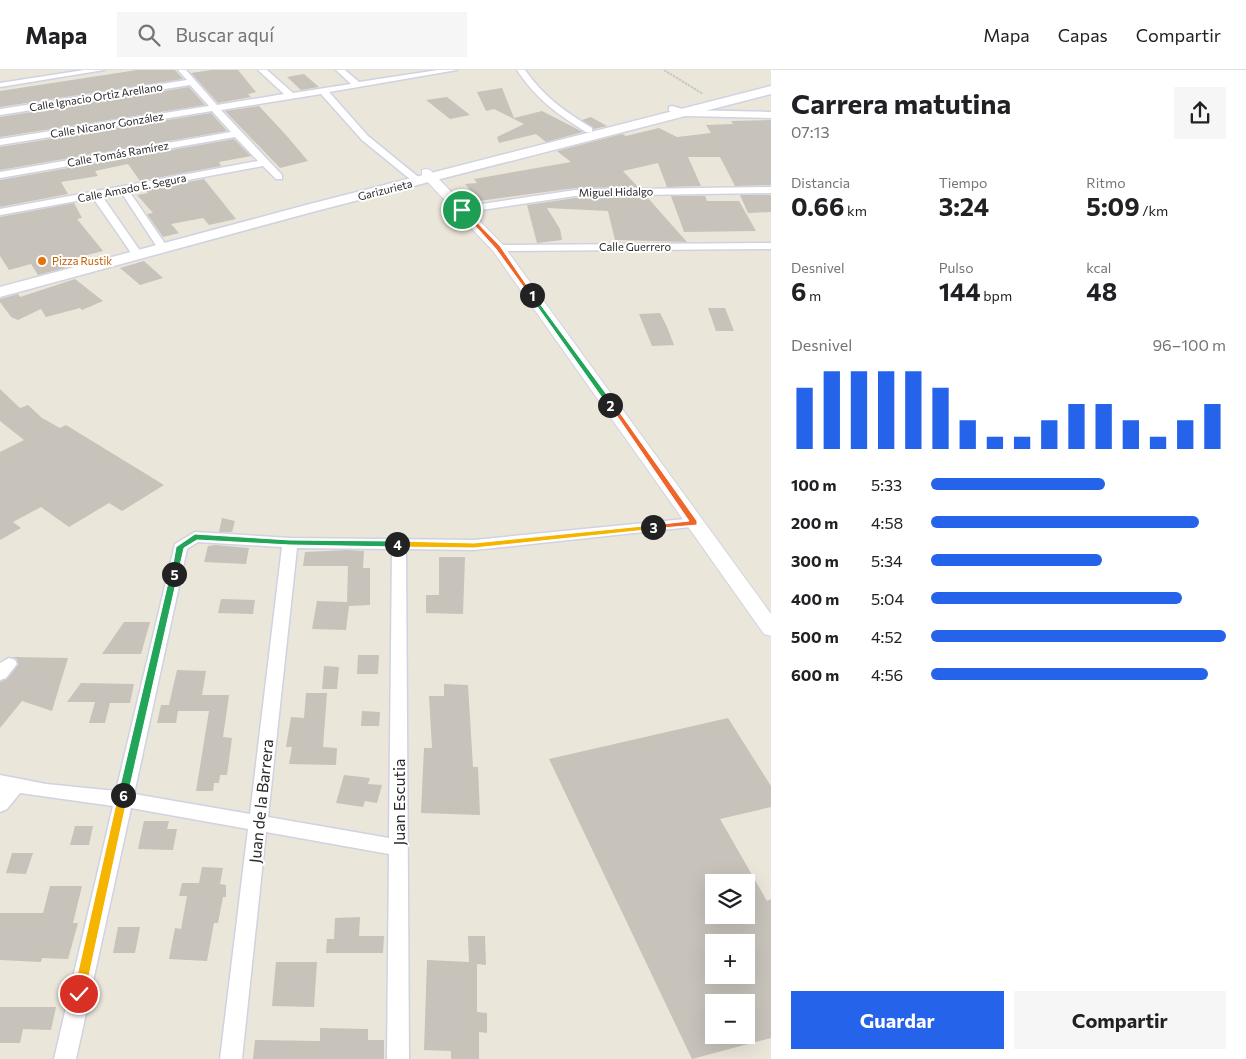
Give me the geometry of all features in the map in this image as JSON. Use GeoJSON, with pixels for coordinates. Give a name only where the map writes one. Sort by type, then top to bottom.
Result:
{"type":"FeatureCollection","features":[{"type":"Feature","properties":{"kind":"main road","name":"Garizurieta"},"geometry":{"type":"LineString","coordinates":[[422,177],[750,93],[771,84]]}},
{"type":"Feature","properties":{"kind":"main road","name":"Garizurieta"},"geometry":{"type":"LineString","coordinates":[[0,281],[136,251],[311,208],[589,130],[678,111],[711,99],[771,90]]}},
{"type":"Feature","properties":{"kind":"main road","name":"Garizurieta"},"geometry":{"type":"LineString","coordinates":[[0,292],[136,251]]}},
{"type":"Feature","properties":{"kind":"street"},"geometry":{"type":"LineString","coordinates":[[43,70],[49,78]]}},
{"type":"Feature","properties":{"kind":"street"},"geometry":{"type":"LineString","coordinates":[[0,85],[100,70]]}},
{"type":"Feature","properties":{"kind":"street"},"geometry":{"type":"LineString","coordinates":[[182,70],[237,134],[279,177]]}},
{"type":"Feature","properties":{"kind":"street"},"geometry":{"type":"LineString","coordinates":[[262,70],[290,95]]}},
{"type":"Feature","properties":{"kind":"street"},"geometry":{"type":"LineString","coordinates":[[340,70],[356,85]]}},
{"type":"Feature","properties":{"kind":"street","name":"Calle Nicanor González"},"geometry":{"type":"LineString","coordinates":[[0,142],[356,85],[422,72],[453,70]]}},
{"type":"Feature","properties":{"kind":"street"},"geometry":{"type":"LineString","coordinates":[[521,70],[534,89],[555,109],[589,130]]}},
{"type":"Feature","properties":{"kind":"street","name":"Calle Ignacio Ortiz Arellano"},"geometry":{"type":"LineString","coordinates":[[0,112],[192,82]]}},
{"type":"Feature","properties":{"kind":"street"},"geometry":{"type":"LineString","coordinates":[[322,90],[365,138],[422,177],[462,210],[498,248],[771,629]]}},
{"type":"Feature","properties":{"kind":"street"},"geometry":{"type":"LineString","coordinates":[[678,111],[771,115]]}},
{"type":"Feature","properties":{"kind":"street","name":"Calle Tomás Ramírez"},"geometry":{"type":"LineString","coordinates":[[0,175],[237,134]]}},
{"type":"Feature","properties":{"kind":"street","name":"Calle Amado E. Segura"},"geometry":{"type":"LineString","coordinates":[[0,212],[264,163]]}},
{"type":"Feature","properties":{"kind":"street"},"geometry":{"type":"LineString","coordinates":[[124,190],[161,245]]}},
{"type":"Feature","properties":{"kind":"street","name":"Miguel Hidalgo"},"geometry":{"type":"LineString","coordinates":[[462,210],[537,197],[596,192],[771,190]]}},
{"type":"Feature","properties":{"kind":"street"},"geometry":{"type":"LineString","coordinates":[[96,195],[136,251]]}},
{"type":"Feature","properties":{"kind":"street","name":"Calle Guerrero"},"geometry":{"type":"LineString","coordinates":[[498,248],[771,246]]}},
{"type":"Feature","properties":{"kind":"street"},"geometry":{"type":"LineString","coordinates":[[65,1059],[180,547],[195,537],[290,543],[474,545],[695,523]]}},
{"type":"Feature","properties":{"kind":"street","name":"Juan de la Barrera"},"geometry":{"type":"LineString","coordinates":[[231,1059],[290,543]]}},
{"type":"Feature","properties":{"kind":"street","name":"Juan Escutia"},"geometry":{"type":"LineString","coordinates":[[398,1059],[400,544]]}},
{"type":"Feature","properties":{"kind":"street"},"geometry":{"type":"LineString","coordinates":[[0,804],[8,784],[46,791],[122,799],[259,825],[399,848]]}},
{"type":"Feature","properties":{"kind":"path"},"geometry":{"type":"LineString","coordinates":[[664,70],[711,99]]}},
{"type":"Feature","properties":{"kind":"building"},"geometry":{"type":"Polygon","coordinates":[[[137,70],[175,70],[183,79],[0,107],[0,91],[137,70]]]}},
{"type":"Feature","properties":{"kind":"building"},"geometry":{"type":"Polygon","coordinates":[[[212,70],[238,70],[256,92],[248,94],[251,97],[218,103],[191,73],[212,70]]]}},
{"type":"Feature","properties":{"kind":"building"},"geometry":{"type":"Polygon","coordinates":[[[304,74],[319,87],[301,90],[287,77],[304,74]]]}},
{"type":"Feature","properties":{"kind":"building"},"geometry":{"type":"Polygon","coordinates":[[[189,87],[205,105],[0,137],[0,117],[189,87]]]}},
{"type":"Feature","properties":{"kind":"building"},"geometry":{"type":"Polygon","coordinates":[[[502,88],[514,118],[542,111],[583,132],[546,142],[536,134],[499,143],[497,137],[524,124],[494,109],[486,111],[477,92],[502,88]]]}},
{"type":"Feature","properties":{"kind":"building"},"geometry":{"type":"Polygon","coordinates":[[[447,97],[470,115],[450,119],[426,100],[447,97]]]}},
{"type":"Feature","properties":{"kind":"building"},"geometry":{"type":"Polygon","coordinates":[[[259,106],[308,161],[280,168],[225,111],[259,106]]]}},
{"type":"Feature","properties":{"kind":"building"},"geometry":{"type":"Polygon","coordinates":[[[211,113],[227,131],[0,170],[0,147],[211,113]]]}},
{"type":"Feature","properties":{"kind":"building"},"geometry":{"type":"Polygon","coordinates":[[[591,117],[607,126],[594,129],[582,120],[591,117]]]}},
{"type":"Feature","properties":{"kind":"building"},"geometry":{"type":"Polygon","coordinates":[[[771,120],[771,185],[735,186],[720,157],[688,157],[701,186],[667,187],[658,163],[623,171],[638,187],[575,188],[479,201],[465,184],[477,183],[474,179],[571,162],[557,151],[622,134],[626,136],[659,128],[677,137],[711,133],[706,125],[733,124],[731,121],[771,120]]]}},
{"type":"Feature","properties":{"kind":"building"},"geometry":{"type":"Polygon","coordinates":[[[234,139],[251,156],[219,162],[221,166],[140,181],[128,164],[95,171],[98,176],[61,182],[68,194],[0,207],[0,180],[234,139]]]}},
{"type":"Feature","properties":{"kind":"building"},"geometry":{"type":"Polygon","coordinates":[[[204,179],[236,219],[209,225],[203,218],[171,224],[179,233],[163,237],[147,214],[153,213],[137,195],[148,193],[146,190],[204,179]]]}},
{"type":"Feature","properties":{"kind":"building"},"geometry":{"type":"Polygon","coordinates":[[[740,195],[771,195],[771,212],[748,213],[740,195]]]}},
{"type":"Feature","properties":{"kind":"building"},"geometry":{"type":"Polygon","coordinates":[[[671,196],[705,196],[707,201],[739,201],[756,231],[684,232],[671,196]]]}},
{"type":"Feature","properties":{"kind":"building"},"geometry":{"type":"Polygon","coordinates":[[[647,197],[687,242],[615,240],[608,211],[547,208],[560,229],[562,240],[537,243],[527,205],[575,198],[647,197]]]}},
{"type":"Feature","properties":{"kind":"building"},"geometry":{"type":"Polygon","coordinates":[[[74,203],[82,218],[77,219],[103,251],[60,262],[65,268],[38,275],[31,264],[9,270],[0,256],[0,217],[74,203]]]}},
{"type":"Feature","properties":{"kind":"building"},"geometry":{"type":"Polygon","coordinates":[[[144,261],[163,278],[140,285],[120,268],[144,261]]]}},
{"type":"Feature","properties":{"kind":"building"},"geometry":{"type":"Polygon","coordinates":[[[75,279],[103,301],[82,310],[80,308],[46,317],[41,309],[18,320],[11,317],[0,302],[0,299],[18,294],[20,297],[75,279]]]}},
{"type":"Feature","properties":{"kind":"building"},"geometry":{"type":"Polygon","coordinates":[[[708,308],[725,308],[734,331],[716,331],[708,308]]]}},
{"type":"Feature","properties":{"kind":"building"},"geometry":{"type":"Polygon","coordinates":[[[660,313],[674,345],[652,346],[639,314],[660,313]]]}},
{"type":"Feature","properties":{"kind":"building"},"geometry":{"type":"Polygon","coordinates":[[[0,389],[20,408],[28,405],[42,418],[60,428],[66,425],[164,485],[122,511],[109,503],[69,527],[41,507],[13,522],[21,528],[0,540],[0,452],[24,440],[0,421],[0,389]]]}},
{"type":"Feature","properties":{"kind":"building"},"geometry":{"type":"Polygon","coordinates":[[[222,518],[235,521],[232,532],[219,532],[222,518]]]}},
{"type":"Feature","properties":{"kind":"building"},"geometry":{"type":"Polygon","coordinates":[[[208,546],[249,548],[246,564],[204,562],[208,546]]]}},
{"type":"Feature","properties":{"kind":"building"},"geometry":{"type":"Polygon","coordinates":[[[364,551],[363,568],[370,568],[370,605],[349,606],[346,630],[312,629],[317,601],[347,602],[348,566],[303,566],[305,552],[364,551]]]}},
{"type":"Feature","properties":{"kind":"building"},"geometry":{"type":"Polygon","coordinates":[[[439,557],[465,557],[463,614],[426,613],[426,595],[439,595],[439,557]]]}},
{"type":"Feature","properties":{"kind":"building"},"geometry":{"type":"Polygon","coordinates":[[[221,599],[255,600],[253,614],[218,613],[221,599]]]}},
{"type":"Feature","properties":{"kind":"building"},"geometry":{"type":"Polygon","coordinates":[[[124,622],[150,622],[141,654],[102,654],[124,622]]]}},
{"type":"Feature","properties":{"kind":"building"},"geometry":{"type":"Polygon","coordinates":[[[358,655],[379,655],[378,674],[357,674],[358,655]]]}},
{"type":"Feature","properties":{"kind":"building"},"geometry":{"type":"Polygon","coordinates":[[[12,657],[68,658],[52,711],[22,701],[0,728],[0,682],[7,679],[18,665],[17,659],[12,657]]]}},
{"type":"Feature","properties":{"kind":"building"},"geometry":{"type":"Polygon","coordinates":[[[324,666],[339,667],[337,689],[322,689],[324,666]]]}},
{"type":"Feature","properties":{"kind":"building"},"geometry":{"type":"Polygon","coordinates":[[[177,670],[206,671],[202,695],[229,695],[223,737],[232,738],[227,775],[220,775],[219,783],[214,783],[213,791],[196,791],[209,711],[178,711],[176,723],[157,723],[161,705],[169,705],[177,670]]]}},
{"type":"Feature","properties":{"kind":"building"},"geometry":{"type":"Polygon","coordinates":[[[81,683],[134,684],[130,703],[110,703],[105,723],[89,723],[95,702],[67,702],[81,683]]]}},
{"type":"Feature","properties":{"kind":"building"},"geometry":{"type":"Polygon","coordinates":[[[444,684],[468,685],[473,767],[478,767],[480,815],[421,813],[424,748],[432,748],[429,696],[444,696],[444,684]]]}},
{"type":"Feature","properties":{"kind":"building"},"geometry":{"type":"Polygon","coordinates":[[[306,693],[327,693],[323,747],[337,748],[336,765],[289,764],[292,747],[286,747],[291,717],[304,718],[306,693]]]}},
{"type":"Feature","properties":{"kind":"building"},"geometry":{"type":"Polygon","coordinates":[[[362,711],[380,712],[379,726],[361,726],[362,711]]]}},
{"type":"Feature","properties":{"kind":"building"},"geometry":{"type":"Polygon","coordinates":[[[728,718],[771,786],[771,807],[720,819],[752,874],[705,874],[705,924],[755,924],[755,880],[767,901],[771,899],[771,1038],[755,1042],[755,994],[705,994],[705,1044],[748,1044],[692,1059],[549,759],[728,718]]]}},
{"type":"Feature","properties":{"kind":"building"},"geometry":{"type":"Polygon","coordinates":[[[344,775],[370,778],[368,784],[382,785],[377,803],[365,801],[363,807],[336,803],[344,775]]]}},
{"type":"Feature","properties":{"kind":"building"},"geometry":{"type":"Polygon","coordinates":[[[144,821],[169,821],[167,829],[177,829],[173,850],[138,849],[144,821]]]}},
{"type":"Feature","properties":{"kind":"building"},"geometry":{"type":"Polygon","coordinates":[[[75,826],[93,826],[89,845],[70,845],[75,826]]]}},
{"type":"Feature","properties":{"kind":"building"},"geometry":{"type":"Polygon","coordinates":[[[12,853],[33,853],[26,874],[6,873],[12,853]]]}},
{"type":"Feature","properties":{"kind":"building"},"geometry":{"type":"Polygon","coordinates":[[[202,867],[223,868],[220,884],[226,885],[226,897],[223,897],[218,923],[214,923],[207,961],[169,959],[175,928],[181,929],[187,896],[179,896],[182,883],[199,883],[202,867]]]}},
{"type":"Feature","properties":{"kind":"building"},"geometry":{"type":"Polygon","coordinates":[[[50,886],[82,886],[73,923],[78,923],[68,959],[42,958],[41,962],[0,960],[0,913],[43,913],[50,886]]]}},
{"type":"Feature","properties":{"kind":"building"},"geometry":{"type":"Polygon","coordinates":[[[360,917],[359,936],[384,936],[383,953],[326,953],[327,939],[334,939],[335,918],[360,917]]]}},
{"type":"Feature","properties":{"kind":"building"},"geometry":{"type":"Polygon","coordinates":[[[118,927],[140,927],[135,953],[113,953],[118,927]]]}},
{"type":"Feature","properties":{"kind":"building"},"geometry":{"type":"Polygon","coordinates":[[[468,936],[485,936],[486,965],[477,964],[477,1012],[487,1013],[487,1033],[479,1032],[479,1059],[451,1059],[451,1051],[424,1050],[427,960],[469,962],[468,936]]]}},
{"type":"Feature","properties":{"kind":"building"},"geometry":{"type":"Polygon","coordinates":[[[276,962],[317,962],[314,1007],[272,1006],[276,962]]]}},
{"type":"Feature","properties":{"kind":"building"},"geometry":{"type":"Polygon","coordinates":[[[0,1007],[56,1007],[51,1030],[23,1029],[20,1043],[0,1043],[0,1007]]]}},
{"type":"Feature","properties":{"kind":"building"},"geometry":{"type":"Polygon","coordinates":[[[320,1028],[368,1029],[368,1040],[384,1040],[384,1059],[253,1059],[255,1040],[320,1041],[320,1028]]]}},
{"type":"Feature","properties":{"kind":"place","name":"Pizza Rustik"},"geometry":{"type":"Point","coordinates":[42,261]}},
{"type":"Feature","properties":{"kind":"route"},"geometry":{"type":"LineString","coordinates":[[79,994],[180,547],[186,542],[195,537],[290,543],[474,545],[695,523],[498,248],[462,210]]}}]}
